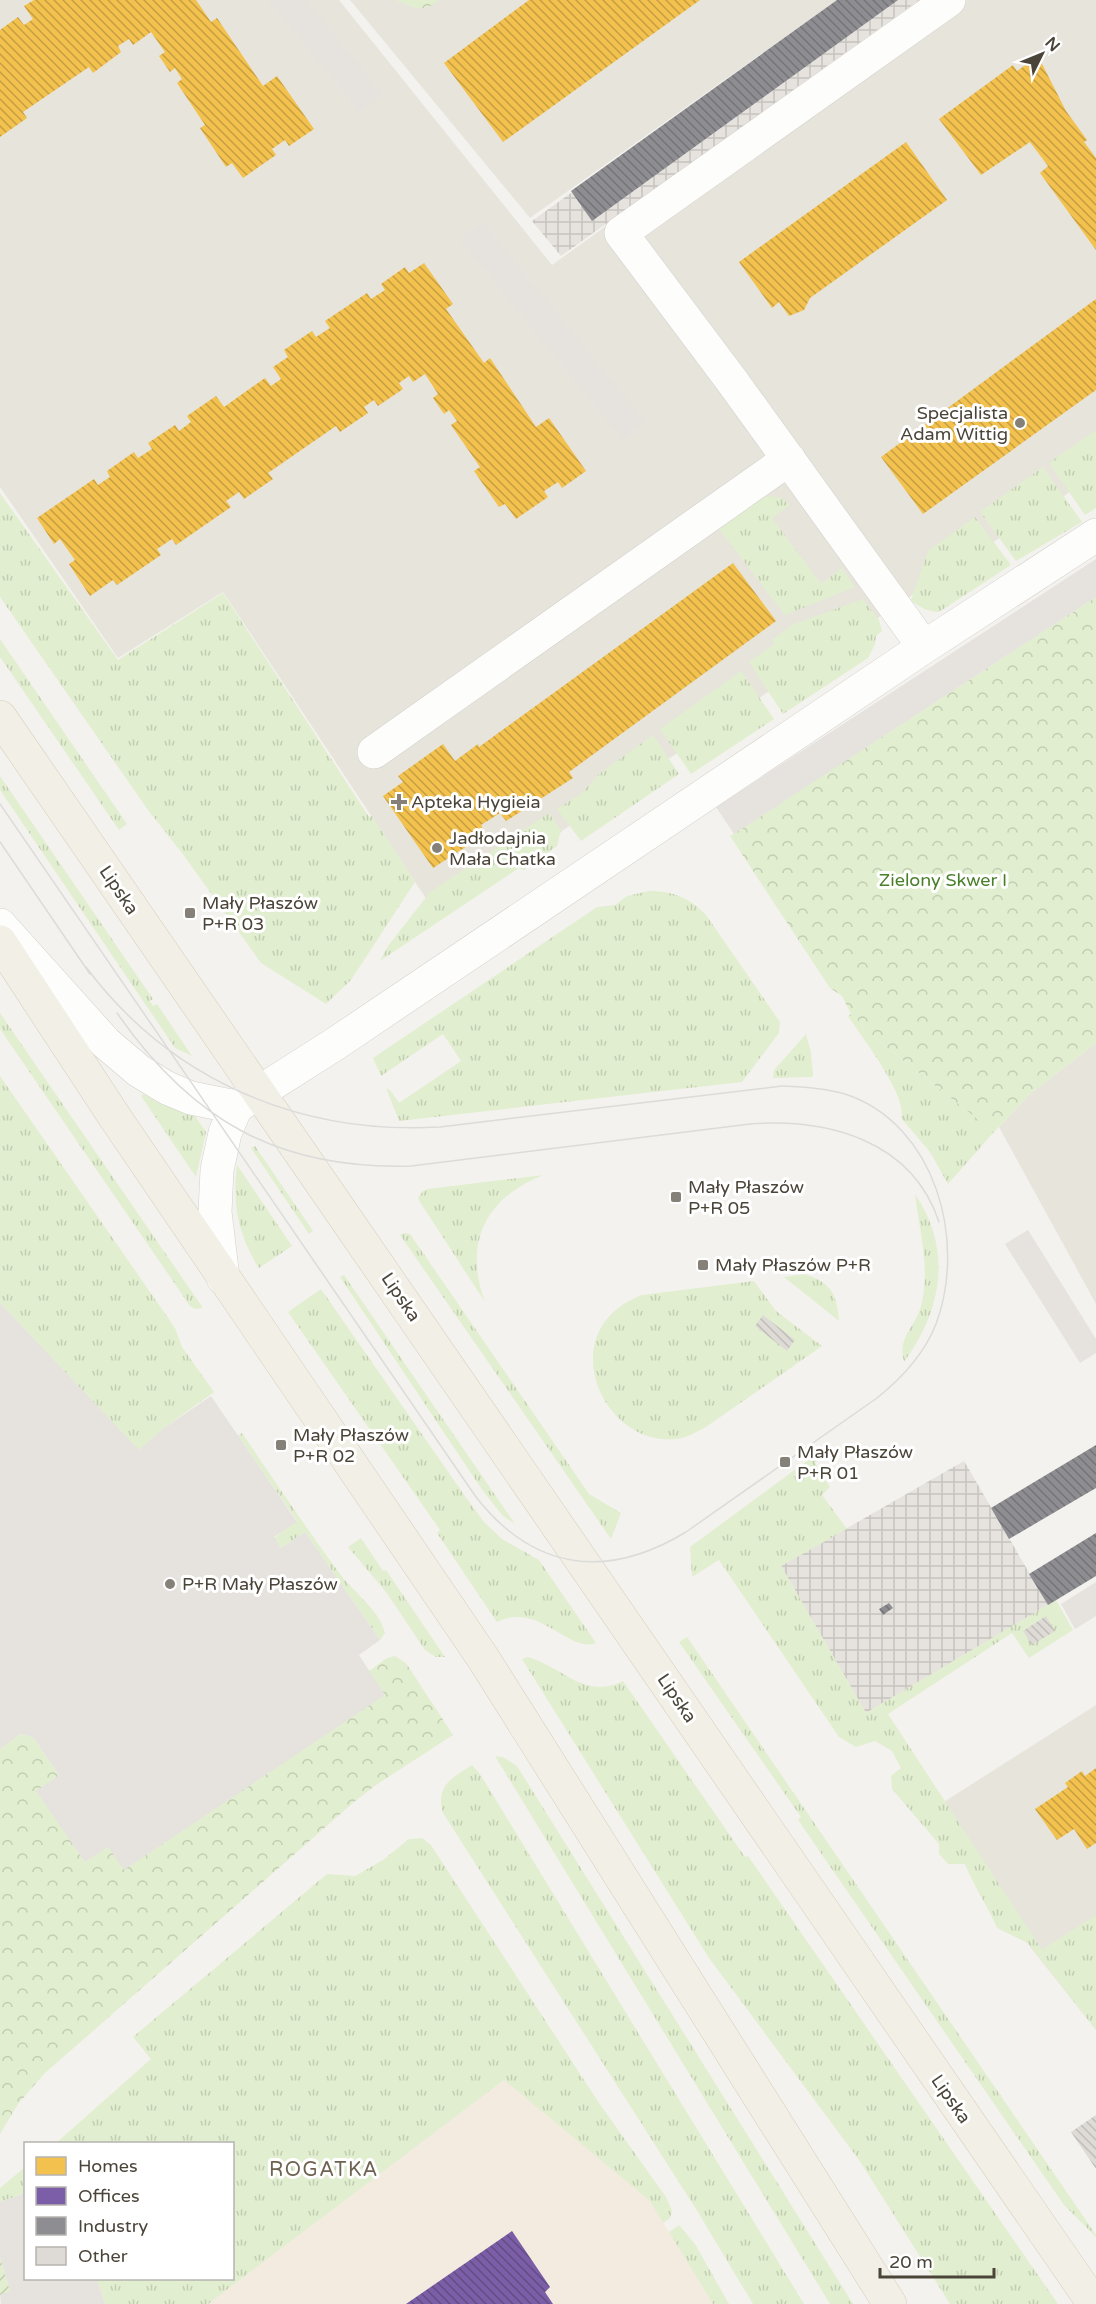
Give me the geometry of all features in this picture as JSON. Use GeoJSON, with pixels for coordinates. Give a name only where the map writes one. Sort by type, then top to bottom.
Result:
{"type":"FeatureCollection","features":[{"type":"Feature","properties":{"kind":"main road","name":"Lipska"},"geometry":{"type":"LineString","coordinates":[[0,717],[248,1099],[639,1643],[1094,2304]]}},
{"type":"Feature","properties":{"kind":"main road"},"geometry":{"type":"LineString","coordinates":[[0,942],[223,1278],[317,1412],[483,1658],[890,2304]]}},
{"type":"Feature","properties":{"kind":"street"},"geometry":{"type":"LineString","coordinates":[[924,647],[789,459],[621,233],[949,0]]}},
{"type":"Feature","properties":{"kind":"street"},"geometry":{"type":"LineString","coordinates":[[374,752],[789,459]]}},
{"type":"Feature","properties":{"kind":"street"},"geometry":{"type":"LineString","coordinates":[[223,1278],[215,1212],[217,1170],[225,1133],[248,1099],[344,1038],[924,647],[1096,535]]}},
{"type":"Feature","properties":{"kind":"street"},"geometry":{"type":"LineString","coordinates":[[0,925],[106,1043],[139,1071],[167,1088],[191,1098],[248,1099]]}},
{"type":"Feature","properties":{"kind":"shaded area"},"geometry":{"type":"Polygon","coordinates":[[[0,0],[339,0],[552,265],[920,0],[1096,0],[1096,475],[900,603],[437,915],[223,592],[118,658],[0,487],[0,0]]]}},
{"type":"Feature","properties":{"kind":"shaded area"},"geometry":{"type":"Polygon","coordinates":[[[268,0],[306,0],[383,94],[360,112],[268,0]]]}},
{"type":"Feature","properties":{"kind":"shaded area"},"geometry":{"type":"Polygon","coordinates":[[[350,0],[837,0],[530,218],[350,0]]]}},
{"type":"Feature","properties":{"kind":"shaded area"},"geometry":{"type":"Polygon","coordinates":[[[838,0],[919,0],[561,256],[532,221],[838,0]]]}},
{"type":"Feature","properties":{"kind":"shaded area"},"geometry":{"type":"Polygon","coordinates":[[[483,222],[646,422],[623,440],[460,240],[483,222]]]}},
{"type":"Feature","properties":{"kind":"shaded area"},"geometry":{"type":"Polygon","coordinates":[[[1096,559],[1096,597],[734,834],[716,807],[1096,559]]]}},
{"type":"Feature","properties":{"kind":"shaded area"},"geometry":{"type":"Polygon","coordinates":[[[1096,1043],[1096,1304],[999,1127],[1030,1094],[1096,1043]]]}},
{"type":"Feature","properties":{"kind":"shaded area"},"geometry":{"type":"Polygon","coordinates":[[[1028,1230],[1096,1339],[1096,1353],[1080,1363],[1005,1244],[1028,1230]]]}},
{"type":"Feature","properties":{"kind":"shaded area","name":"P+R Mały Płaszów"},"geometry":{"type":"Polygon","coordinates":[[[0,1303],[139,1450],[164,1428],[211,1396],[297,1522],[274,1537],[281,1548],[305,1532],[380,1640],[359,1655],[385,1695],[124,1870],[108,1847],[85,1862],[36,1791],[59,1775],[33,1737],[20,1734],[0,1749],[0,1303]]]}},
{"type":"Feature","properties":{"kind":"shaded area"},"geometry":{"type":"Polygon","coordinates":[[[964,1461],[1048,1605],[866,1713],[781,1566],[964,1461]]]}},
{"type":"Feature","properties":{"kind":"shaded area"},"geometry":{"type":"Polygon","coordinates":[[[1096,1582],[1096,1616],[1075,1629],[1061,1604],[1096,1582]]]}},
{"type":"Feature","properties":{"kind":"shaded area"},"geometry":{"type":"Polygon","coordinates":[[[1096,1705],[1096,2030],[925,1814],[1096,1705]]]}},
{"type":"Feature","properties":{"kind":"shaded area"},"geometry":{"type":"Polygon","coordinates":[[[504,2080],[650,2201],[713,2304],[208,2304],[504,2080]]]}},
{"type":"Feature","properties":{"kind":"shaded area"},"geometry":{"type":"Polygon","coordinates":[[[24,2193],[24,2280],[97,2280],[105,2304],[1,2304],[0,2295],[10,2291],[0,2257],[0,2202],[24,2193]]]}},
{"type":"Feature","properties":{"kind":"green space"},"geometry":{"type":"Polygon","coordinates":[[[396,0],[440,0],[428,7],[418,8],[396,0]]]}},
{"type":"Feature","properties":{"kind":"green space"},"geometry":{"type":"Polygon","coordinates":[[[1096,430],[1096,508],[1085,515],[1049,463],[1096,430]]]}},
{"type":"Feature","properties":{"kind":"green space"},"geometry":{"type":"Polygon","coordinates":[[[1043,467],[1082,522],[1016,561],[980,512],[1043,467]]]}},
{"type":"Feature","properties":{"kind":"green space"},"geometry":{"type":"Polygon","coordinates":[[[0,493],[118,660],[223,593],[369,817],[372,816],[415,882],[351,980],[326,1004],[261,963],[182,853],[148,810],[0,597],[0,493]]]}},
{"type":"Feature","properties":{"kind":"green space"},"geometry":{"type":"Polygon","coordinates":[[[770,496],[781,498],[790,505],[772,518],[821,584],[842,568],[855,587],[785,615],[719,529],[762,498],[770,496]]]}},
{"type":"Feature","properties":{"kind":"green space"},"geometry":{"type":"Polygon","coordinates":[[[975,517],[1011,565],[939,612],[917,605],[911,600],[928,551],[975,517]]]}},
{"type":"Feature","properties":{"kind":"green space","name":"Zielony Skwer I"},"geometry":{"type":"Polygon","coordinates":[[[1096,597],[1096,1043],[1030,1094],[994,1132],[880,1042],[851,1014],[842,996],[830,988],[730,836],[1096,597]]]}},
{"type":"Feature","properties":{"kind":"green space"},"geometry":{"type":"Polygon","coordinates":[[[863,599],[879,620],[882,631],[876,636],[868,658],[783,714],[749,662],[775,644],[772,640],[792,625],[863,599]]]}},
{"type":"Feature","properties":{"kind":"green space"},"geometry":{"type":"Polygon","coordinates":[[[0,639],[127,824],[119,830],[0,657],[0,639]]]}},
{"type":"Feature","properties":{"kind":"green space"},"geometry":{"type":"Polygon","coordinates":[[[741,671],[774,719],[691,774],[660,729],[741,671]]]}},
{"type":"Feature","properties":{"kind":"green space"},"geometry":{"type":"Polygon","coordinates":[[[653,735],[679,774],[581,841],[557,809],[582,793],[599,774],[653,735]]]}},
{"type":"Feature","properties":{"kind":"green space"},"geometry":{"type":"Polygon","coordinates":[[[0,776],[153,999],[150,1001],[153,1006],[157,1004],[192,1056],[175,1048],[0,790],[0,776]]]}},
{"type":"Feature","properties":{"kind":"green space"},"geometry":{"type":"Polygon","coordinates":[[[549,813],[561,830],[557,846],[524,870],[519,868],[380,961],[388,946],[430,892],[549,813]]]}},
{"type":"Feature","properties":{"kind":"green space"},"geometry":{"type":"Polygon","coordinates":[[[649,891],[666,892],[680,897],[694,904],[706,915],[780,1022],[779,1033],[742,1082],[399,1121],[386,1088],[399,1103],[461,1061],[443,1034],[381,1076],[373,1058],[597,907],[615,905],[627,896],[649,891]]]}},
{"type":"Feature","properties":{"kind":"green space"},"geometry":{"type":"Polygon","coordinates":[[[0,1013],[203,1308],[195,1309],[190,1306],[0,1029],[0,1013]]]}},
{"type":"Feature","properties":{"kind":"green space"},"geometry":{"type":"Polygon","coordinates":[[[851,1014],[880,1042],[994,1132],[948,1184],[930,1152],[901,1118],[898,1096],[891,1081],[848,1016],[851,1014]]]}},
{"type":"Feature","properties":{"kind":"green space"},"geometry":{"type":"Polygon","coordinates":[[[806,1034],[811,1052],[813,1077],[773,1078],[774,1070],[806,1034]]]}},
{"type":"Feature","properties":{"kind":"green space"},"geometry":{"type":"Polygon","coordinates":[[[0,1076],[175,1328],[182,1347],[214,1392],[164,1428],[139,1451],[0,1303],[0,1076]]]}},
{"type":"Feature","properties":{"kind":"green space"},"geometry":{"type":"Polygon","coordinates":[[[143,1094],[160,1103],[193,1113],[206,1132],[196,1177],[141,1096],[143,1094]]]}},
{"type":"Feature","properties":{"kind":"green space"},"geometry":{"type":"Polygon","coordinates":[[[255,1146],[313,1231],[309,1234],[251,1148],[255,1146]]]}},
{"type":"Feature","properties":{"kind":"green space"},"geometry":{"type":"Polygon","coordinates":[[[237,1165],[292,1246],[259,1268],[246,1243],[238,1219],[235,1193],[237,1165]]]}},
{"type":"Feature","properties":{"kind":"green space"},"geometry":{"type":"Polygon","coordinates":[[[544,1175],[524,1184],[507,1196],[494,1209],[485,1225],[479,1242],[477,1260],[479,1281],[485,1302],[418,1198],[427,1189],[544,1175]]]}},
{"type":"Feature","properties":{"kind":"green space"},"geometry":{"type":"Polygon","coordinates":[[[915,1194],[927,1215],[935,1237],[938,1280],[927,1322],[904,1362],[903,1344],[920,1311],[925,1275],[915,1194]]]}},
{"type":"Feature","properties":{"kind":"green space"},"geometry":{"type":"Polygon","coordinates":[[[410,1234],[589,1494],[621,1513],[611,1539],[400,1235],[410,1234]]]}},
{"type":"Feature","properties":{"kind":"green space"},"geometry":{"type":"Polygon","coordinates":[[[804,1274],[821,1281],[831,1290],[839,1321],[784,1277],[804,1274]]]}},
{"type":"Feature","properties":{"kind":"green space"},"geometry":{"type":"Polygon","coordinates":[[[344,1275],[515,1524],[503,1516],[483,1491],[340,1277],[344,1275]]]}},
{"type":"Feature","properties":{"kind":"green space"},"geometry":{"type":"Polygon","coordinates":[[[754,1281],[776,1311],[822,1346],[706,1427],[688,1436],[676,1439],[649,1437],[626,1425],[608,1406],[597,1383],[593,1358],[598,1333],[614,1311],[642,1295],[754,1281]]]}},
{"type":"Feature","properties":{"kind":"green space"},"geometry":{"type":"Polygon","coordinates":[[[321,1289],[484,1522],[502,1539],[539,1560],[596,1643],[586,1644],[575,1641],[540,1622],[526,1618],[512,1617],[497,1622],[437,1533],[440,1530],[288,1312],[321,1289]]]}},
{"type":"Feature","properties":{"kind":"green space"},"geometry":{"type":"Polygon","coordinates":[[[242,1433],[340,1574],[377,1616],[385,1633],[380,1640],[305,1532],[281,1548],[274,1538],[297,1521],[238,1436],[242,1433]]]}},
{"type":"Feature","properties":{"kind":"green space"},"geometry":{"type":"Polygon","coordinates":[[[830,1444],[815,1463],[830,1487],[822,1495],[847,1529],[781,1566],[866,1713],[1056,1600],[1073,1630],[1029,1658],[1012,1633],[888,1714],[1042,1950],[1096,1915],[1096,2030],[1028,1943],[997,1928],[965,1864],[948,1864],[939,1854],[939,1844],[892,1789],[891,1776],[901,1768],[892,1751],[875,1741],[856,1747],[839,1737],[719,1560],[692,1577],[690,1547],[830,1444]]]}},
{"type":"Feature","properties":{"kind":"green space"},"geometry":{"type":"Polygon","coordinates":[[[361,1538],[383,1571],[386,1570],[445,1657],[436,1657],[425,1650],[386,1592],[348,1547],[361,1538]]]}},
{"type":"Feature","properties":{"kind":"green space"},"geometry":{"type":"Polygon","coordinates":[[[687,1637],[1096,2237],[1064,2205],[798,1820],[801,1817],[679,1642],[687,1637]]]}},
{"type":"Feature","properties":{"kind":"green space"},"geometry":{"type":"Polygon","coordinates":[[[395,1656],[406,1663],[453,1735],[354,1802],[44,2074],[18,2104],[0,2134],[0,1749],[20,1734],[33,1737],[59,1775],[37,1791],[85,1862],[108,1846],[385,1695],[369,1671],[387,1658],[395,1656]]]}},
{"type":"Feature","properties":{"kind":"green space"},"geometry":{"type":"Polygon","coordinates":[[[528,1657],[585,1684],[597,1687],[623,1681],[745,1857],[748,1856],[1058,2304],[950,2304],[859,2160],[709,1958],[522,1659],[528,1657]]]}},
{"type":"Feature","properties":{"kind":"green space"},"geometry":{"type":"Polygon","coordinates":[[[495,1756],[503,1757],[517,1766],[853,2304],[830,2304],[495,1756]]]}},
{"type":"Feature","properties":{"kind":"green space"},"geometry":{"type":"Polygon","coordinates":[[[472,1765],[480,1774],[804,2304],[753,2304],[696,2209],[443,1813],[441,1796],[443,1789],[452,1779],[472,1765]]]}},
{"type":"Feature","properties":{"kind":"green space"},"geometry":{"type":"Polygon","coordinates":[[[422,1838],[431,1845],[599,2103],[666,2197],[672,2211],[670,2218],[663,2223],[650,2201],[504,2080],[208,2304],[105,2304],[97,2280],[234,2280],[234,2142],[57,2142],[151,2059],[133,2037],[327,1874],[355,1876],[383,1860],[409,1839],[422,1838]]]}},
{"type":"Feature","properties":{"kind":"green space"},"geometry":{"type":"Polygon","coordinates":[[[24,2168],[24,2193],[0,2202],[0,2188],[24,2168]]]}},
{"type":"Feature","properties":{"kind":"green space"},"geometry":{"type":"Polygon","coordinates":[[[679,2225],[695,2244],[729,2304],[713,2304],[669,2232],[679,2225]]]}},
{"type":"Feature","properties":{"kind":"green space"},"geometry":{"type":"Polygon","coordinates":[[[0,2257],[10,2291],[0,2295],[0,2257]]]}},
{"type":"Feature","properties":{"kind":"building: Homes"},"geometry":{"type":"Polygon","coordinates":[[[34,0],[196,0],[211,22],[217,18],[263,86],[277,76],[314,129],[289,146],[285,140],[272,149],[276,155],[243,178],[232,163],[226,167],[200,128],[205,125],[177,83],[182,79],[175,68],[170,72],[159,56],[165,52],[151,32],[133,45],[129,39],[118,46],[121,52],[93,73],[89,67],[23,112],[27,118],[0,137],[0,30],[18,17],[24,25],[33,19],[24,6],[34,0]]]}},
{"type":"Feature","properties":{"kind":"building: Homes"},"geometry":{"type":"Polygon","coordinates":[[[529,0],[700,0],[503,142],[444,63],[529,0]]]}},
{"type":"Feature","properties":{"kind":"building: Homes"},"geometry":{"type":"Polygon","coordinates":[[[1038,56],[1066,111],[1087,140],[1084,142],[1096,158],[1096,250],[1040,173],[1048,166],[1030,142],[981,175],[939,119],[1013,65],[1017,71],[1038,56]]]}},
{"type":"Feature","properties":{"kind":"building: Homes"},"geometry":{"type":"Polygon","coordinates":[[[906,142],[947,200],[810,298],[804,310],[789,316],[779,302],[772,308],[739,262],[906,142]]]}},
{"type":"Feature","properties":{"kind":"building: Homes"},"geometry":{"type":"Polygon","coordinates":[[[424,263],[453,304],[446,309],[484,363],[490,358],[536,427],[549,418],[586,471],[562,488],[558,482],[544,491],[548,497],[516,519],[505,504],[499,507],[474,471],[480,467],[451,425],[457,421],[449,410],[444,414],[433,398],[438,394],[425,374],[413,382],[409,376],[399,383],[403,389],[378,406],[374,400],[364,407],[368,413],[340,432],[336,426],[268,473],[273,479],[244,499],[239,492],[226,501],[231,507],[176,545],[172,539],[157,549],[161,555],[117,585],[113,580],[90,596],[69,564],[75,560],[60,539],[54,544],[37,518],[94,479],[98,485],[110,477],[107,471],[134,452],[138,458],[152,449],[148,443],[175,425],[179,431],[191,422],[187,416],[216,396],[224,407],[265,378],[271,386],[281,379],[273,367],[288,357],[284,350],[312,331],[316,337],[330,328],[325,321],[367,293],[371,299],[385,290],[381,284],[405,267],[409,273],[424,263]]]}},
{"type":"Feature","properties":{"kind":"building: Homes"},"geometry":{"type":"Polygon","coordinates":[[[1096,299],[1096,390],[923,514],[881,457],[1096,299]]]}},
{"type":"Feature","properties":{"kind":"building: Homes"},"geometry":{"type":"Polygon","coordinates":[[[733,563],[776,621],[569,772],[573,778],[506,821],[500,813],[481,825],[486,834],[433,868],[383,796],[403,782],[398,776],[443,744],[455,761],[478,744],[479,747],[733,563]]]}},
{"type":"Feature","properties":{"kind":"building: Homes"},"geometry":{"type":"Polygon","coordinates":[[[1096,1768],[1096,1843],[1087,1849],[1074,1829],[1057,1840],[1035,1809],[1068,1787],[1065,1783],[1082,1771],[1085,1776],[1096,1768]]]}},
{"type":"Feature","properties":{"kind":"building: Offices"},"geometry":{"type":"Polygon","coordinates":[[[512,2231],[550,2287],[545,2292],[553,2304],[406,2304],[512,2231]]]}},
{"type":"Feature","properties":{"kind":"building: Industry"},"geometry":{"type":"Polygon","coordinates":[[[837,0],[898,0],[592,221],[571,191],[837,0]]]}},
{"type":"Feature","properties":{"kind":"building: Industry"},"geometry":{"type":"Polygon","coordinates":[[[1096,1445],[1096,1488],[1009,1539],[991,1508],[1096,1445]]]}},
{"type":"Feature","properties":{"kind":"building: Industry"},"geometry":{"type":"Polygon","coordinates":[[[1096,1533],[1096,1576],[1048,1605],[1029,1574],[1096,1533]]]}},
{"type":"Feature","properties":{"kind":"building: Industry"},"geometry":{"type":"Polygon","coordinates":[[[889,1603],[893,1608],[883,1615],[879,1609],[889,1603]]]}},
{"type":"Feature","properties":{"kind":"building: Other"},"geometry":{"type":"Polygon","coordinates":[[[763,1315],[795,1340],[787,1351],[755,1326],[763,1315]]]}},
{"type":"Feature","properties":{"kind":"building: Other"},"geometry":{"type":"Polygon","coordinates":[[[1046,1616],[1055,1631],[1032,1645],[1023,1631],[1046,1616]]]}},
{"type":"Feature","properties":{"kind":"building: Other"},"geometry":{"type":"Polygon","coordinates":[[[1096,2115],[1096,2169],[1071,2132],[1096,2115]]]}},
{"type":"Feature","properties":{"kind":"tram line"},"geometry":{"type":"LineString","coordinates":[[0,804],[59,891],[119,977],[178,1064],[476,1497],[498,1522],[522,1540],[547,1553],[573,1560],[600,1562],[628,1557],[657,1547],[686,1532],[877,1398],[919,1356],[936,1324],[945,1292],[948,1257],[945,1223],[936,1189],[922,1158],[902,1131],[876,1109],[845,1094],[822,1089],[782,1086],[440,1127],[388,1127],[338,1121],[289,1110],[242,1093],[198,1070],[157,1041],[120,1007],[86,967]]}},
{"type":"Feature","properties":{"kind":"tram line"},"geometry":{"type":"LineString","coordinates":[[0,842],[90,974]]}},
{"type":"Feature","properties":{"kind":"tram line"},"geometry":{"type":"LineString","coordinates":[[117,1013],[146,1051],[176,1083],[208,1110],[243,1132],[280,1148],[320,1159],[364,1165],[411,1166],[750,1124],[808,1125],[837,1131],[863,1140],[888,1153],[909,1171],[926,1194],[939,1222]]}},
{"type":"Feature","properties":{"kind":"place","name":"Specjalista Adam Wittig"},"geometry":{"type":"Point","coordinates":[1020,423]}},
{"type":"Feature","properties":{"kind":"place","name":"Apteka Hygieia"},"geometry":{"type":"Point","coordinates":[399,802]}},
{"type":"Feature","properties":{"kind":"place","name":"Jadłodajnia Mała Chatka"},"geometry":{"type":"Point","coordinates":[437,848]}},
{"type":"Feature","properties":{"kind":"place","name":"Mały Płaszów P+R 03"},"geometry":{"type":"Point","coordinates":[190,913]}},
{"type":"Feature","properties":{"kind":"place","name":"Mały Płaszów P+R 05"},"geometry":{"type":"Point","coordinates":[676,1197]}},
{"type":"Feature","properties":{"kind":"place","name":"Mały Płaszów P+R"},"geometry":{"type":"Point","coordinates":[703,1265]}},
{"type":"Feature","properties":{"kind":"place","name":"Mały Płaszów P+R 02"},"geometry":{"type":"Point","coordinates":[281,1445]}},
{"type":"Feature","properties":{"kind":"place","name":"Mały Płaszów P+R 01"},"geometry":{"type":"Point","coordinates":[785,1462]}},
{"type":"Feature","properties":{"kind":"place","name":"P+R Mały Płaszów"},"geometry":{"type":"Point","coordinates":[170,1584]}},
{"type":"Feature","properties":{"kind":"district","name":"ROGATKA"},"geometry":{"type":"Point","coordinates":[324,2170]}}]}
